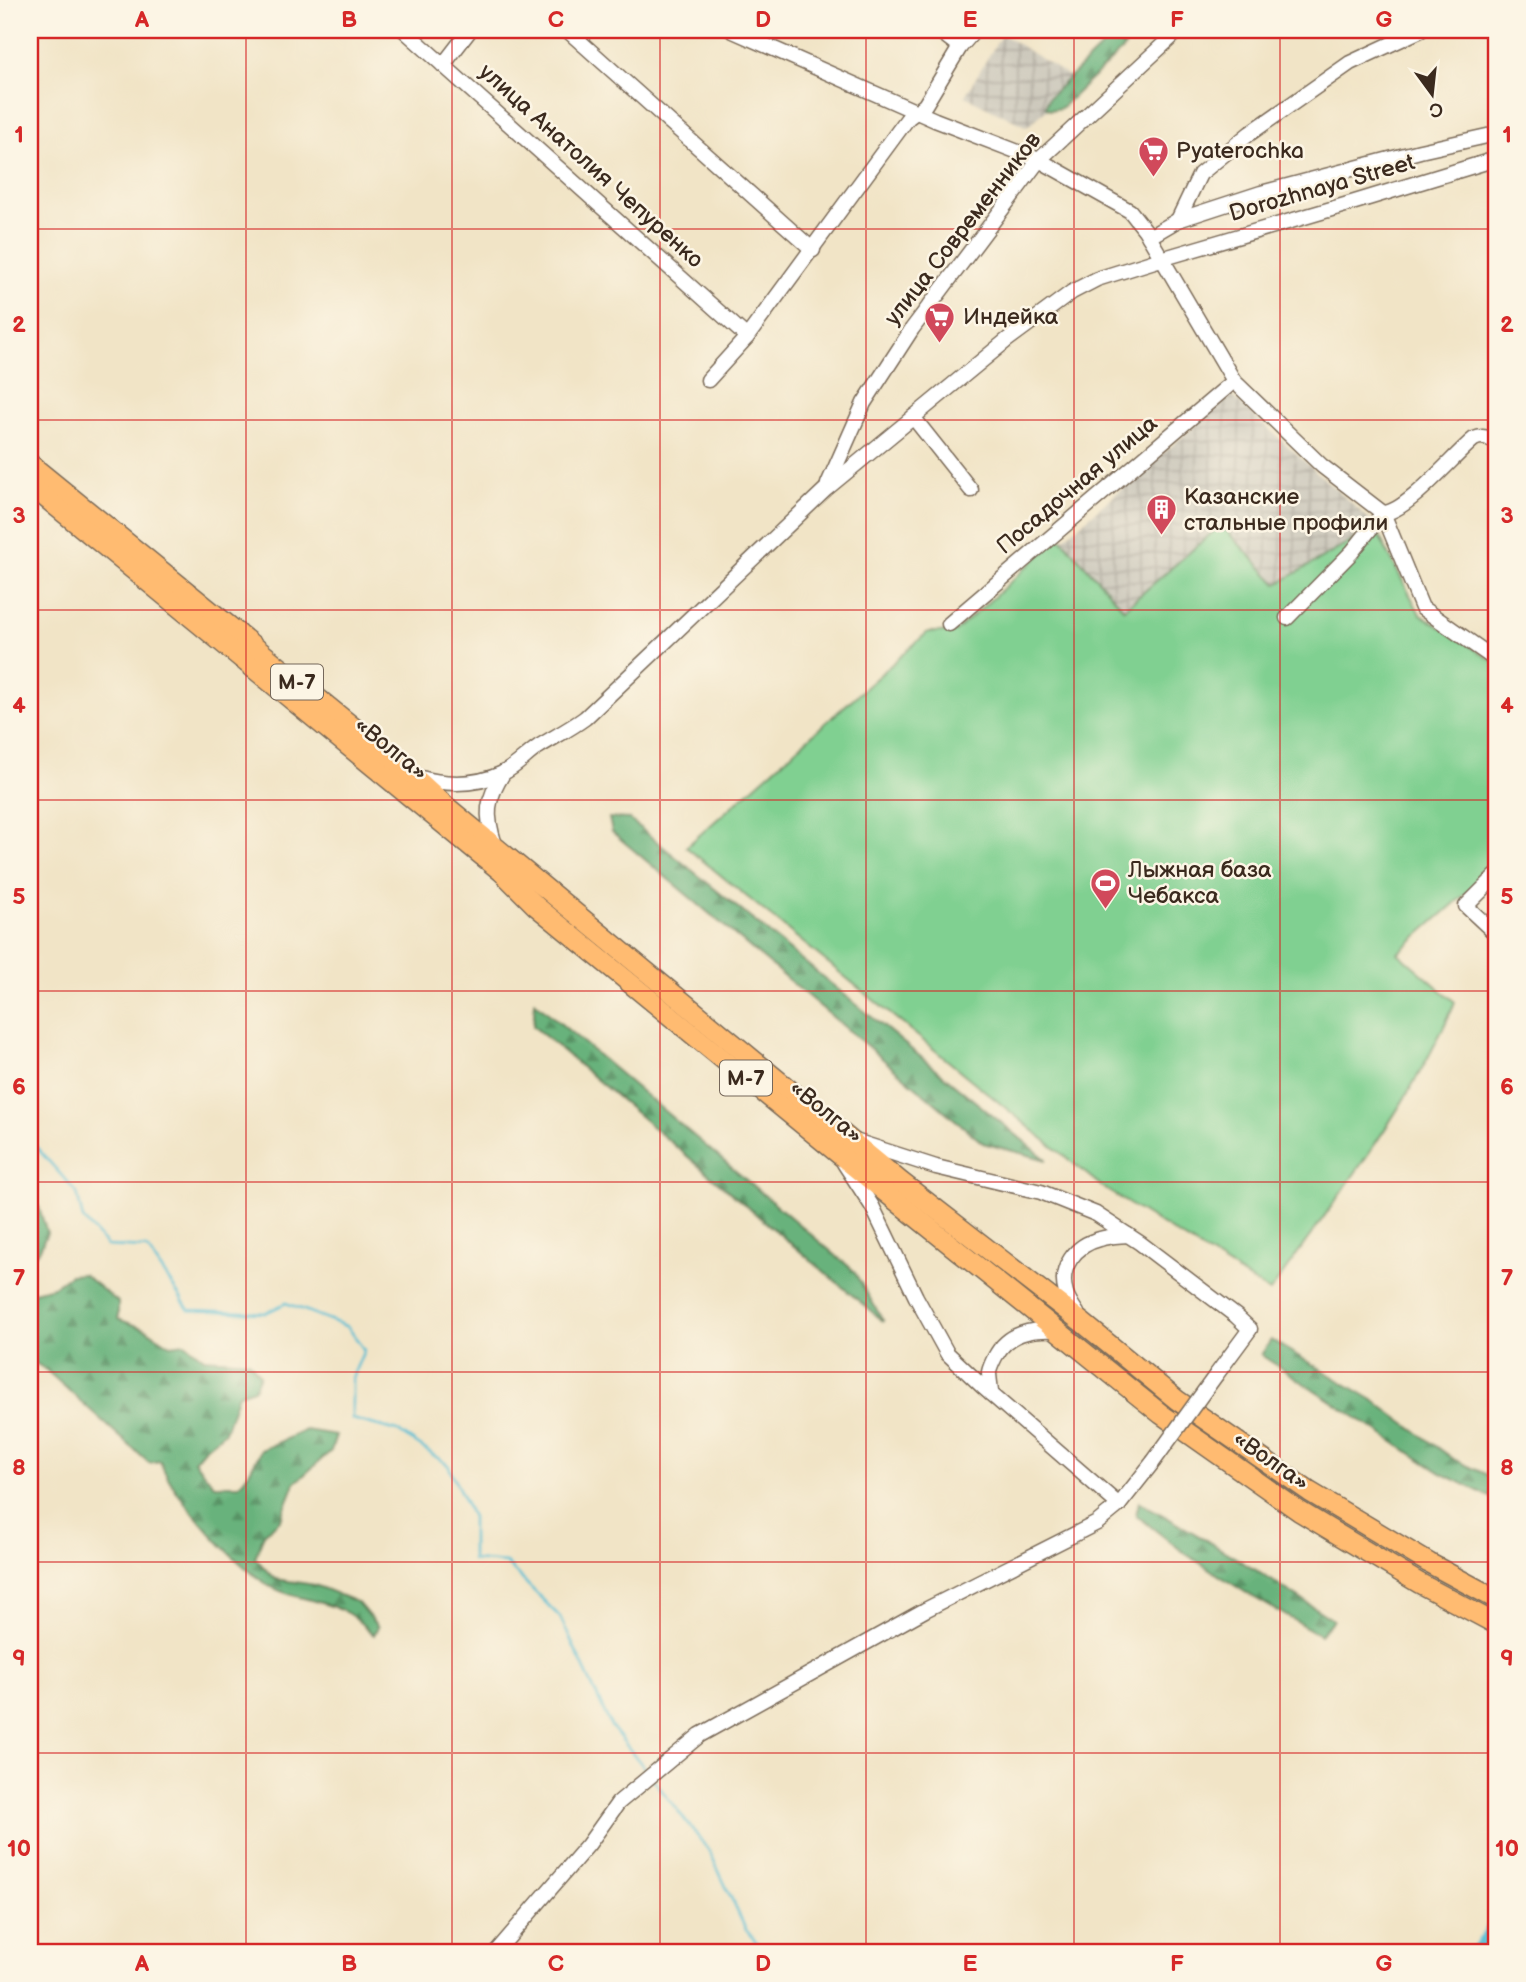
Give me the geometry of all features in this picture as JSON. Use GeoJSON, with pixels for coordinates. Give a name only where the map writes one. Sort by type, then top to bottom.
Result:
{"type":"FeatureCollection","features":[{"type":"Feature","properties":{"kind":"highway","name":"«Волга»"},"geometry":{"type":"LineString","coordinates":[[30,464],[412,775],[1057,1330],[1161,1414],[1299,1511],[1419,1583],[1496,1624]]}},
{"type":"Feature","properties":{"kind":"highway","name":"«Волга»"},"geometry":{"type":"LineString","coordinates":[[30,485],[502,872],[536,906],[842,1145],[901,1182],[1083,1323],[1177,1400],[1310,1492],[1429,1563],[1496,1599]]}},
{"type":"Feature","properties":{"kind":"street","name":"улица Анатолия Чепуренко"},"geometry":{"type":"LineString","coordinates":[[404,30],[747,337]]}},
{"type":"Feature","properties":{"kind":"street"},"geometry":{"type":"LineString","coordinates":[[443,65],[470,30]]}},
{"type":"Feature","properties":{"kind":"street"},"geometry":{"type":"LineString","coordinates":[[567,30],[813,250]]}},
{"type":"Feature","properties":{"kind":"street"},"geometry":{"type":"LineString","coordinates":[[731,30],[917,112],[1039,160],[1130,211],[1149,237],[1234,381],[1322,466],[1384,513],[1422,608],[1496,660]]}},
{"type":"Feature","properties":{"kind":"street"},"geometry":{"type":"LineString","coordinates":[[938,30],[960,47]]}},
{"type":"Feature","properties":{"kind":"street"},"geometry":{"type":"LineString","coordinates":[[708,380],[747,337],[908,118],[925,105],[960,47],[975,30]]}},
{"type":"Feature","properties":{"kind":"street","name":"улица Современников"},"geometry":{"type":"LineString","coordinates":[[826,489],[864,403],[912,329],[1039,160],[1179,30]]}},
{"type":"Feature","properties":{"kind":"street"},"geometry":{"type":"LineString","coordinates":[[1178,220],[1200,174],[1249,134],[1350,63],[1421,30]]}},
{"type":"Feature","properties":{"kind":"street"},"geometry":{"type":"LineString","coordinates":[[1149,237],[1178,220],[1261,193],[1496,134]]}},
{"type":"Feature","properties":{"kind":"street","name":"Dorozhnaya Street"},"geometry":{"type":"LineString","coordinates":[[504,772],[585,719],[826,489],[1007,340],[1072,292],[1097,279],[1496,159]]}},
{"type":"Feature","properties":{"kind":"street","name":"Посадочная улица"},"geometry":{"type":"LineString","coordinates":[[948,624],[1234,381]]}},
{"type":"Feature","properties":{"kind":"street"},"geometry":{"type":"LineString","coordinates":[[914,417],[971,490]]}},
{"type":"Feature","properties":{"kind":"street"},"geometry":{"type":"LineString","coordinates":[[1384,513],[1392,513],[1437,475],[1466,445],[1481,436],[1486,436],[1496,443]]}},
{"type":"Feature","properties":{"kind":"street"},"geometry":{"type":"LineString","coordinates":[[1287,618],[1352,552],[1384,513]]}},
{"type":"Feature","properties":{"kind":"street"},"geometry":{"type":"LineString","coordinates":[[412,775],[435,782],[461,784],[504,772]]}},
{"type":"Feature","properties":{"kind":"street"},"geometry":{"type":"LineString","coordinates":[[495,845],[488,824],[488,806],[493,790],[504,772]]}},
{"type":"Feature","properties":{"kind":"street"},"geometry":{"type":"LineString","coordinates":[[1496,876],[1466,905],[1496,934]]}},
{"type":"Feature","properties":{"kind":"street"},"geometry":{"type":"LineString","coordinates":[[496,1952],[588,1845],[618,1803],[700,1735],[925,1610],[1097,1522],[1119,1505],[1250,1329],[1128,1235],[1096,1214],[1041,1192],[842,1145]]}},
{"type":"Feature","properties":{"kind":"street"},"geometry":{"type":"LineString","coordinates":[[842,1145],[916,1297],[947,1353],[1119,1505]]}},
{"type":"Feature","properties":{"kind":"street"},"geometry":{"type":"LineString","coordinates":[[1083,1323],[1066,1296],[1063,1282],[1068,1261],[1079,1248],[1098,1239],[1128,1235]]}},
{"type":"Feature","properties":{"kind":"street"},"geometry":{"type":"LineString","coordinates":[[991,1394],[989,1370],[1001,1346],[1023,1332],[1037,1329],[1057,1330]]}},
{"type":"Feature","properties":{"kind":"shaded area"},"geometry":{"type":"Polygon","coordinates":[[[1002,34],[1078,82],[1027,127],[965,96],[1002,34]]]}},
{"type":"Feature","properties":{"kind":"shaded area","name":"Казанские стальные профили"},"geometry":{"type":"Polygon","coordinates":[[[1231,395],[1371,521],[1285,607],[1250,713],[1099,600],[1055,546],[1231,395]]]}},
{"type":"Feature","properties":{"kind":"green space"},"geometry":{"type":"Polygon","coordinates":[[[1116,33],[1125,47],[1061,108],[1050,110],[1045,107],[1049,97],[1116,33]]]}},
{"type":"Feature","properties":{"kind":"green space","name":"Лыжная база Чебакса"},"geometry":{"type":"Polygon","coordinates":[[[1221,525],[1277,584],[1375,528],[1420,614],[1496,663],[1496,867],[1398,953],[1455,1002],[1437,1041],[1394,1115],[1270,1292],[1105,1189],[686,847],[928,632],[955,632],[1060,537],[1124,609],[1221,525]]]}},
{"type":"Feature","properties":{"kind":"green space"},"geometry":{"type":"Polygon","coordinates":[[[609,818],[629,819],[1047,1160],[983,1143],[612,832],[609,818]]]}},
{"type":"Feature","properties":{"kind":"green space"},"geometry":{"type":"Polygon","coordinates":[[[535,1002],[853,1270],[884,1322],[533,1026],[535,1002]]]}},
{"type":"Feature","properties":{"kind":"green space"},"geometry":{"type":"Polygon","coordinates":[[[30,1199],[39,1207],[47,1233],[39,1251],[30,1258],[30,1199]]]}},
{"type":"Feature","properties":{"kind":"green space"},"geometry":{"type":"Polygon","coordinates":[[[83,1274],[118,1302],[118,1319],[145,1329],[171,1345],[185,1343],[204,1358],[249,1361],[260,1375],[254,1389],[238,1394],[225,1432],[194,1461],[214,1485],[239,1485],[261,1450],[306,1430],[336,1435],[331,1451],[295,1483],[281,1519],[264,1534],[255,1558],[275,1579],[315,1585],[357,1602],[378,1627],[374,1635],[349,1614],[332,1606],[278,1590],[247,1569],[193,1513],[178,1494],[160,1461],[149,1463],[45,1369],[30,1360],[30,1293],[53,1287],[70,1275],[83,1274]]]}},
{"type":"Feature","properties":{"kind":"green space"},"geometry":{"type":"Polygon","coordinates":[[[1271,1340],[1376,1402],[1455,1460],[1496,1479],[1496,1500],[1441,1473],[1261,1355],[1271,1340]]]}},
{"type":"Feature","properties":{"kind":"green space"},"geometry":{"type":"Polygon","coordinates":[[[1139,1502],[1237,1559],[1333,1620],[1320,1635],[1248,1594],[1186,1554],[1136,1515],[1139,1502]]]}},
{"type":"Feature","properties":{"kind":"waterway"},"geometry":{"type":"LineString","coordinates":[[30,1140],[77,1193],[83,1219],[107,1246],[147,1248],[189,1310],[265,1313],[286,1303],[348,1327],[364,1350],[352,1378],[352,1419],[398,1431],[448,1465],[472,1517],[472,1560],[506,1563],[560,1617],[611,1726],[647,1771]]}},
{"type":"Feature","properties":{"kind":"waterway"},"geometry":{"type":"LineString","coordinates":[[653,1779],[710,1852],[746,1930],[765,1952]]}},
{"type":"Feature","properties":{"kind":"waterway"},"geometry":{"type":"LineString","coordinates":[[1479,1952],[1496,1926]]}},
{"type":"Feature","properties":{"kind":"place","name":"Pyaterochka"},"geometry":{"type":"Point","coordinates":[1153,178]}},
{"type":"Feature","properties":{"kind":"place","name":"Индейка"},"geometry":{"type":"Point","coordinates":[940,344]}},
{"type":"Feature","properties":{"kind":"place","name":"Казанские стальные профили"},"geometry":{"type":"Point","coordinates":[1161,537]}},
{"type":"Feature","properties":{"kind":"place","name":"Лыжная база Чебакса"},"geometry":{"type":"Point","coordinates":[1105,910]}}]}
